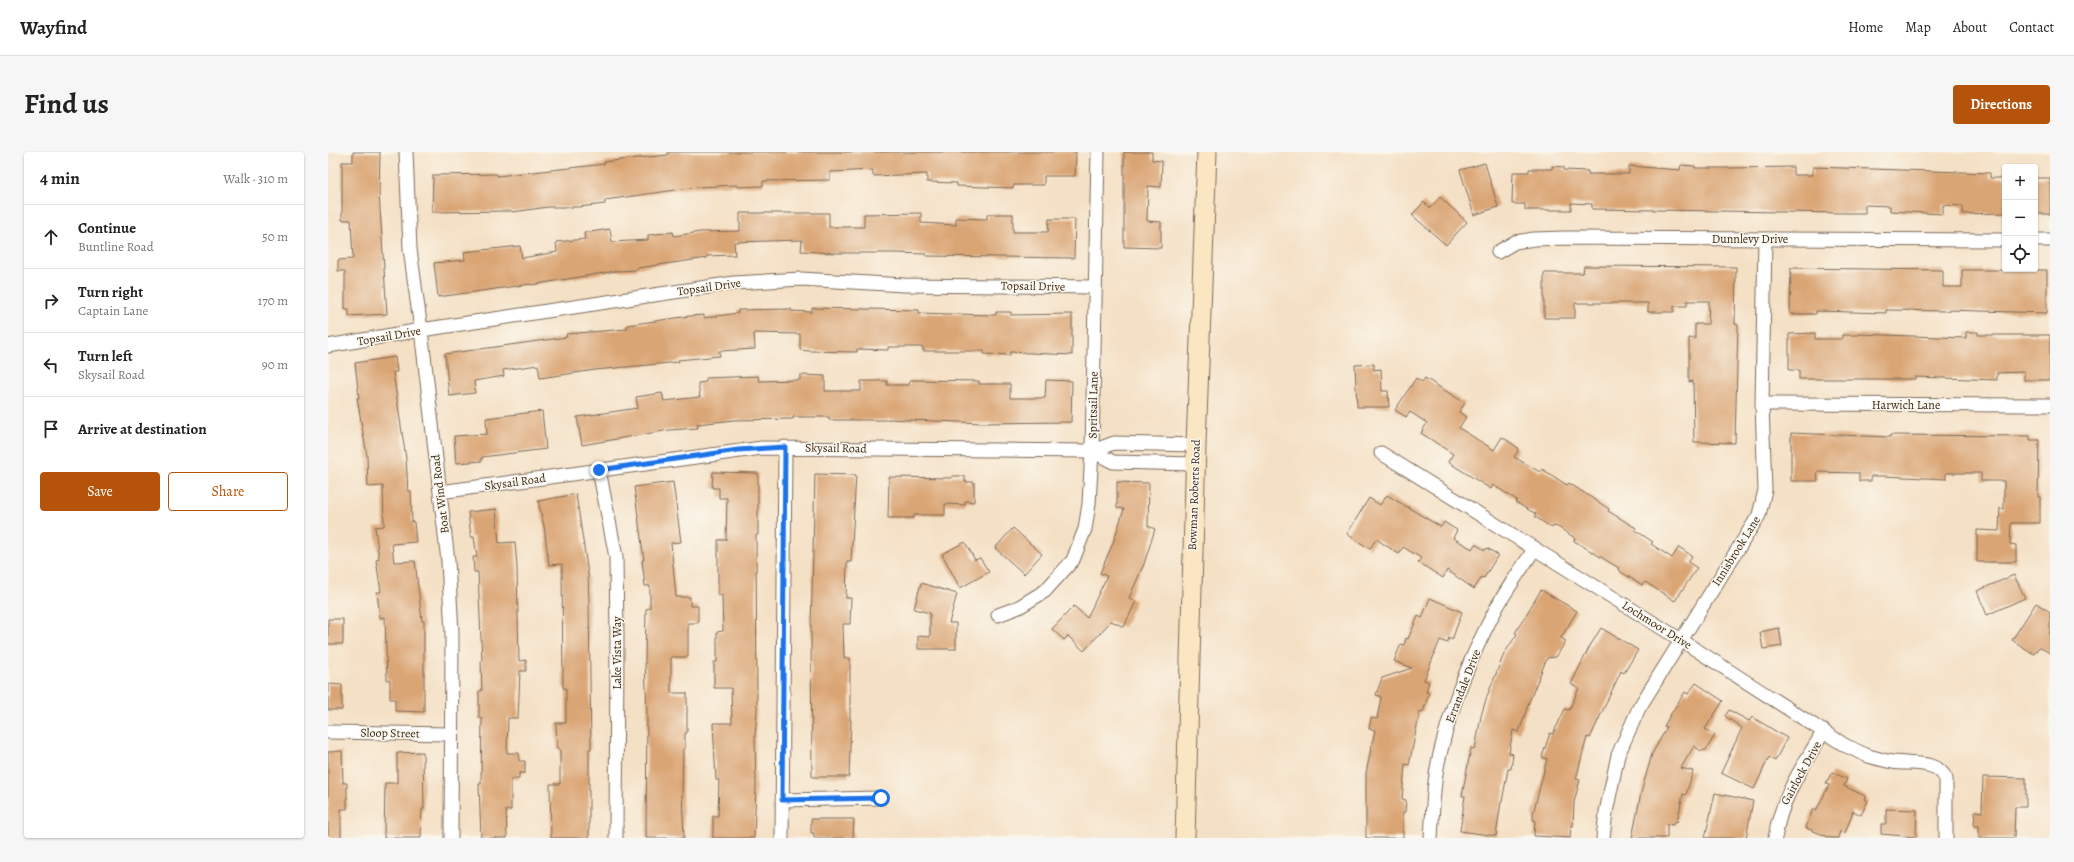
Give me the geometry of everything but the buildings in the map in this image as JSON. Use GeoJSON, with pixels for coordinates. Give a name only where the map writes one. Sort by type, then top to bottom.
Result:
{"type":"FeatureCollection","features":[{"type":"Feature","properties":{"kind":"street","name":"Boat Wind Road"},"geometry":{"type":"LineString","coordinates":[[406,152],[410,249],[422,330],[448,561],[452,633],[451,838]]}},
{"type":"Feature","properties":{"kind":"street","name":"Spritsail Lane"},"geometry":{"type":"LineString","coordinates":[[998,615],[1020,607],[1045,591],[1073,560],[1085,529],[1089,504],[1092,451],[1098,152]]}},
{"type":"Feature","properties":{"kind":"street","name":"Bowman Roberts Road"},"geometry":{"type":"LineString","coordinates":[[1185,838],[1195,464],[1207,152]]}},
{"type":"Feature","properties":{"kind":"street","name":"Dunnlevy Drive"},"geometry":{"type":"LineString","coordinates":[[1498,252],[1515,242],[1534,239],[2002,240]]}},
{"type":"Feature","properties":{"kind":"street","name":"Innisbrook Lane"},"geometry":{"type":"LineString","coordinates":[[1603,838],[1606,812],[1618,755],[1639,708],[1759,515],[1765,490],[1762,404],[1765,239]]}},
{"type":"Feature","properties":{"kind":"street"},"geometry":{"type":"LineString","coordinates":[[2038,240],[2050,240]]}},
{"type":"Feature","properties":{"kind":"street","name":"Topsail Drive"},"geometry":{"type":"LineString","coordinates":[[328,346],[422,330],[734,283],[801,279],[904,284],[1095,286]]}},
{"type":"Feature","properties":{"kind":"street","name":"Harwich Lane"},"geometry":{"type":"LineString","coordinates":[[1762,404],[2050,405]]}},
{"type":"Feature","properties":{"kind":"street","name":"Skysail Road"},"geometry":{"type":"LineString","coordinates":[[440,492],[738,450],[785,447],[1092,451],[1114,443],[1196,445]]}},
{"type":"Feature","properties":{"kind":"street"},"geometry":{"type":"LineString","coordinates":[[782,838],[785,447]]}},
{"type":"Feature","properties":{"kind":"street","name":"Skysail Road"},"geometry":{"type":"LineString","coordinates":[[1092,451],[1113,462],[1195,464]]}},
{"type":"Feature","properties":{"kind":"street","name":"Lochmoor Drive"},"geometry":{"type":"LineString","coordinates":[[1381,453],[1535,548],[1846,746],[1870,757],[1893,762],[1924,764],[1935,767],[1942,772],[1946,786],[1946,838]]}},
{"type":"Feature","properties":{"kind":"street","name":"Lake Vista Way"},"geometry":{"type":"LineString","coordinates":[[599,470],[616,557],[616,838]]}},
{"type":"Feature","properties":{"kind":"street","name":"Errandale Drive"},"geometry":{"type":"LineString","coordinates":[[1432,838],[1433,803],[1440,755],[1452,709],[1471,660],[1497,606],[1535,548]]}},
{"type":"Feature","properties":{"kind":"street","name":"Gairlock Drive"},"geometry":{"type":"LineString","coordinates":[[1775,838],[1780,812],[1793,783],[1824,731]]}},
{"type":"Feature","properties":{"kind":"street","name":"Sloop Street"},"geometry":{"type":"LineString","coordinates":[[328,732],[451,734]]}},
{"type":"Feature","properties":{"kind":"street"},"geometry":{"type":"LineString","coordinates":[[782,800],[881,798]]}},
{"type":"Feature","properties":{"kind":"route"},"geometry":{"type":"LineString","coordinates":[[599,470],[738,450],[785,447],[782,800],[881,798]]}}]}
